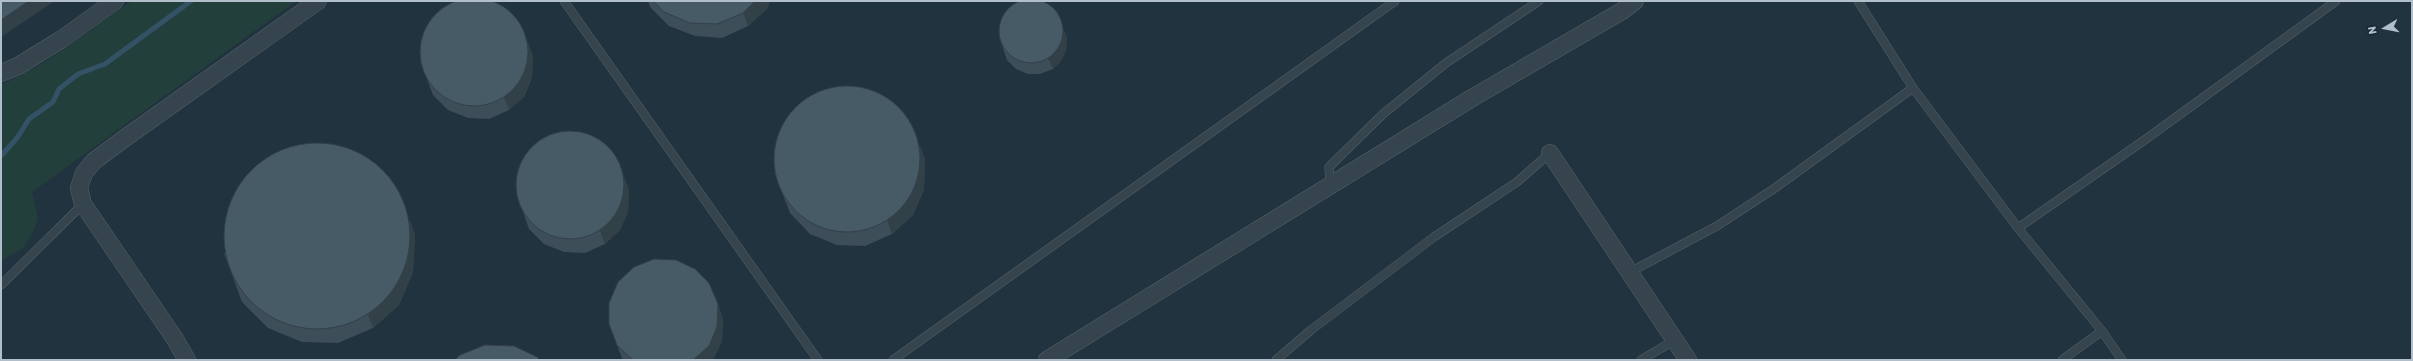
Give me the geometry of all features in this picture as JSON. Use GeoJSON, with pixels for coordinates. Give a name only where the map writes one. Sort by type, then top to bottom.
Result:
{"type":"FeatureCollection","features":[{"type":"Feature","properties":{"kind":"street"},"geometry":{"type":"LineString","coordinates":[[187,360],[175,339],[83,204],[79,188],[84,173],[94,161],[318,1]]}},
{"type":"Feature","properties":{"kind":"street"},"geometry":{"type":"LineString","coordinates":[[1047,360],[1472,98],[1622,11],[1635,1]]}},
{"type":"Feature","properties":{"kind":"street"},"geometry":{"type":"LineString","coordinates":[[1,74],[18,66],[62,39],[109,3]]}},
{"type":"Feature","properties":{"kind":"street"},"geometry":{"type":"LineString","coordinates":[[1550,153],[1688,360]]}},
{"type":"Feature","properties":{"kind":"lane"},"geometry":{"type":"LineString","coordinates":[[564,1],[818,360]]}},
{"type":"Feature","properties":{"kind":"lane"},"geometry":{"type":"LineString","coordinates":[[893,360],[1395,1]]}},
{"type":"Feature","properties":{"kind":"lane"},"geometry":{"type":"LineString","coordinates":[[1330,186],[1329,167],[1383,114],[1446,63],[1539,1]]}},
{"type":"Feature","properties":{"kind":"lane"},"geometry":{"type":"LineString","coordinates":[[1858,1],[1913,88],[2018,228],[2102,331],[2122,360]]}},
{"type":"Feature","properties":{"kind":"lane"},"geometry":{"type":"LineString","coordinates":[[2018,228],[2146,139],[2336,1]]}},
{"type":"Feature","properties":{"kind":"lane"},"geometry":{"type":"LineString","coordinates":[[1630,272],[1717,226],[1775,188],[1913,88]]}},
{"type":"Feature","properties":{"kind":"lane"},"geometry":{"type":"LineString","coordinates":[[1276,360],[1311,330],[1434,237],[1517,182],[1550,153]]}},
{"type":"Feature","properties":{"kind":"lane"},"geometry":{"type":"LineString","coordinates":[[1,285],[83,204]]}},
{"type":"Feature","properties":{"kind":"lane"},"geometry":{"type":"LineString","coordinates":[[2062,360],[2102,331]]}},
{"type":"Feature","properties":{"kind":"lane"},"geometry":{"type":"LineString","coordinates":[[1641,360],[1675,340]]}},
{"type":"Feature","properties":{"kind":"green space"},"geometry":{"type":"Polygon","coordinates":[[[132,1],[296,1],[32,192],[38,219],[33,232],[23,248],[1,261],[1,85],[47,61],[132,1]]]}},
{"type":"Feature","properties":{"kind":"building"},"geometry":{"type":"Polygon","coordinates":[[[474,-2],[495,2],[512,14],[524,31],[528,52],[524,73],[512,90],[495,102],[474,106],[453,102],[436,90],[424,73],[420,52],[424,31],[436,14],[453,2],[474,-2]]]}},
{"type":"Feature","properties":{"kind":"building"},"geometry":{"type":"Polygon","coordinates":[[[1031,-1],[1049,5],[1057,13],[1063,31],[1057,49],[1049,57],[1031,63],[1013,57],[1005,49],[999,31],[1005,13],[1013,5],[1031,-1]]]}},
{"type":"Feature","properties":{"kind":"building"},"geometry":{"type":"Polygon","coordinates":[[[1,1],[29,1],[1,20],[1,1]]]}},
{"type":"Feature","properties":{"kind":"building"},"geometry":{"type":"Polygon","coordinates":[[[653,1],[755,1],[743,13],[717,24],[690,23],[664,12],[653,1]]]}},
{"type":"Feature","properties":{"kind":"building"},"geometry":{"type":"Polygon","coordinates":[[[840,86],[854,86],[868,89],[888,98],[899,107],[908,118],[917,138],[920,159],[917,180],[908,200],[899,211],[888,220],[868,229],[854,232],[840,232],[826,229],[806,220],[795,211],[786,200],[777,180],[774,166],[774,152],[777,138],[786,118],[795,107],[806,98],[826,89],[840,86]]]}},
{"type":"Feature","properties":{"kind":"building"},"geometry":{"type":"Polygon","coordinates":[[[570,131],[591,135],[608,147],[620,164],[624,185],[620,206],[608,223],[591,235],[570,239],[549,235],[532,223],[520,206],[516,185],[520,164],[532,147],[549,135],[570,131]]]}},
{"type":"Feature","properties":{"kind":"building"},"geometry":{"type":"Polygon","coordinates":[[[308,143],[326,143],[353,150],[369,159],[383,170],[394,184],[403,200],[410,227],[410,245],[403,272],[394,288],[383,302],[369,313],[353,322],[326,329],[308,329],[290,325],[273,318],[258,308],[245,295],[235,280],[228,263],[224,245],[224,227],[228,209],[235,192],[245,177],[258,164],[273,154],[290,147],[308,143]]]}},
{"type":"Feature","properties":{"kind":"building"},"geometry":{"type":"Polygon","coordinates":[[[654,259],[676,260],[695,269],[709,283],[718,304],[717,327],[709,346],[693,360],[633,360],[617,345],[609,324],[609,303],[618,282],[634,267],[654,259]]]}},
{"type":"Feature","properties":{"kind":"building"},"geometry":{"type":"Polygon","coordinates":[[[485,345],[514,346],[537,357],[540,360],[455,360],[460,355],[485,345]]]}},
{"type":"Feature","properties":{"kind":"waterway"},"geometry":{"type":"LineString","coordinates":[[1,156],[17,138],[29,119],[53,102],[59,89],[78,74],[105,64],[191,1]]}}]}
